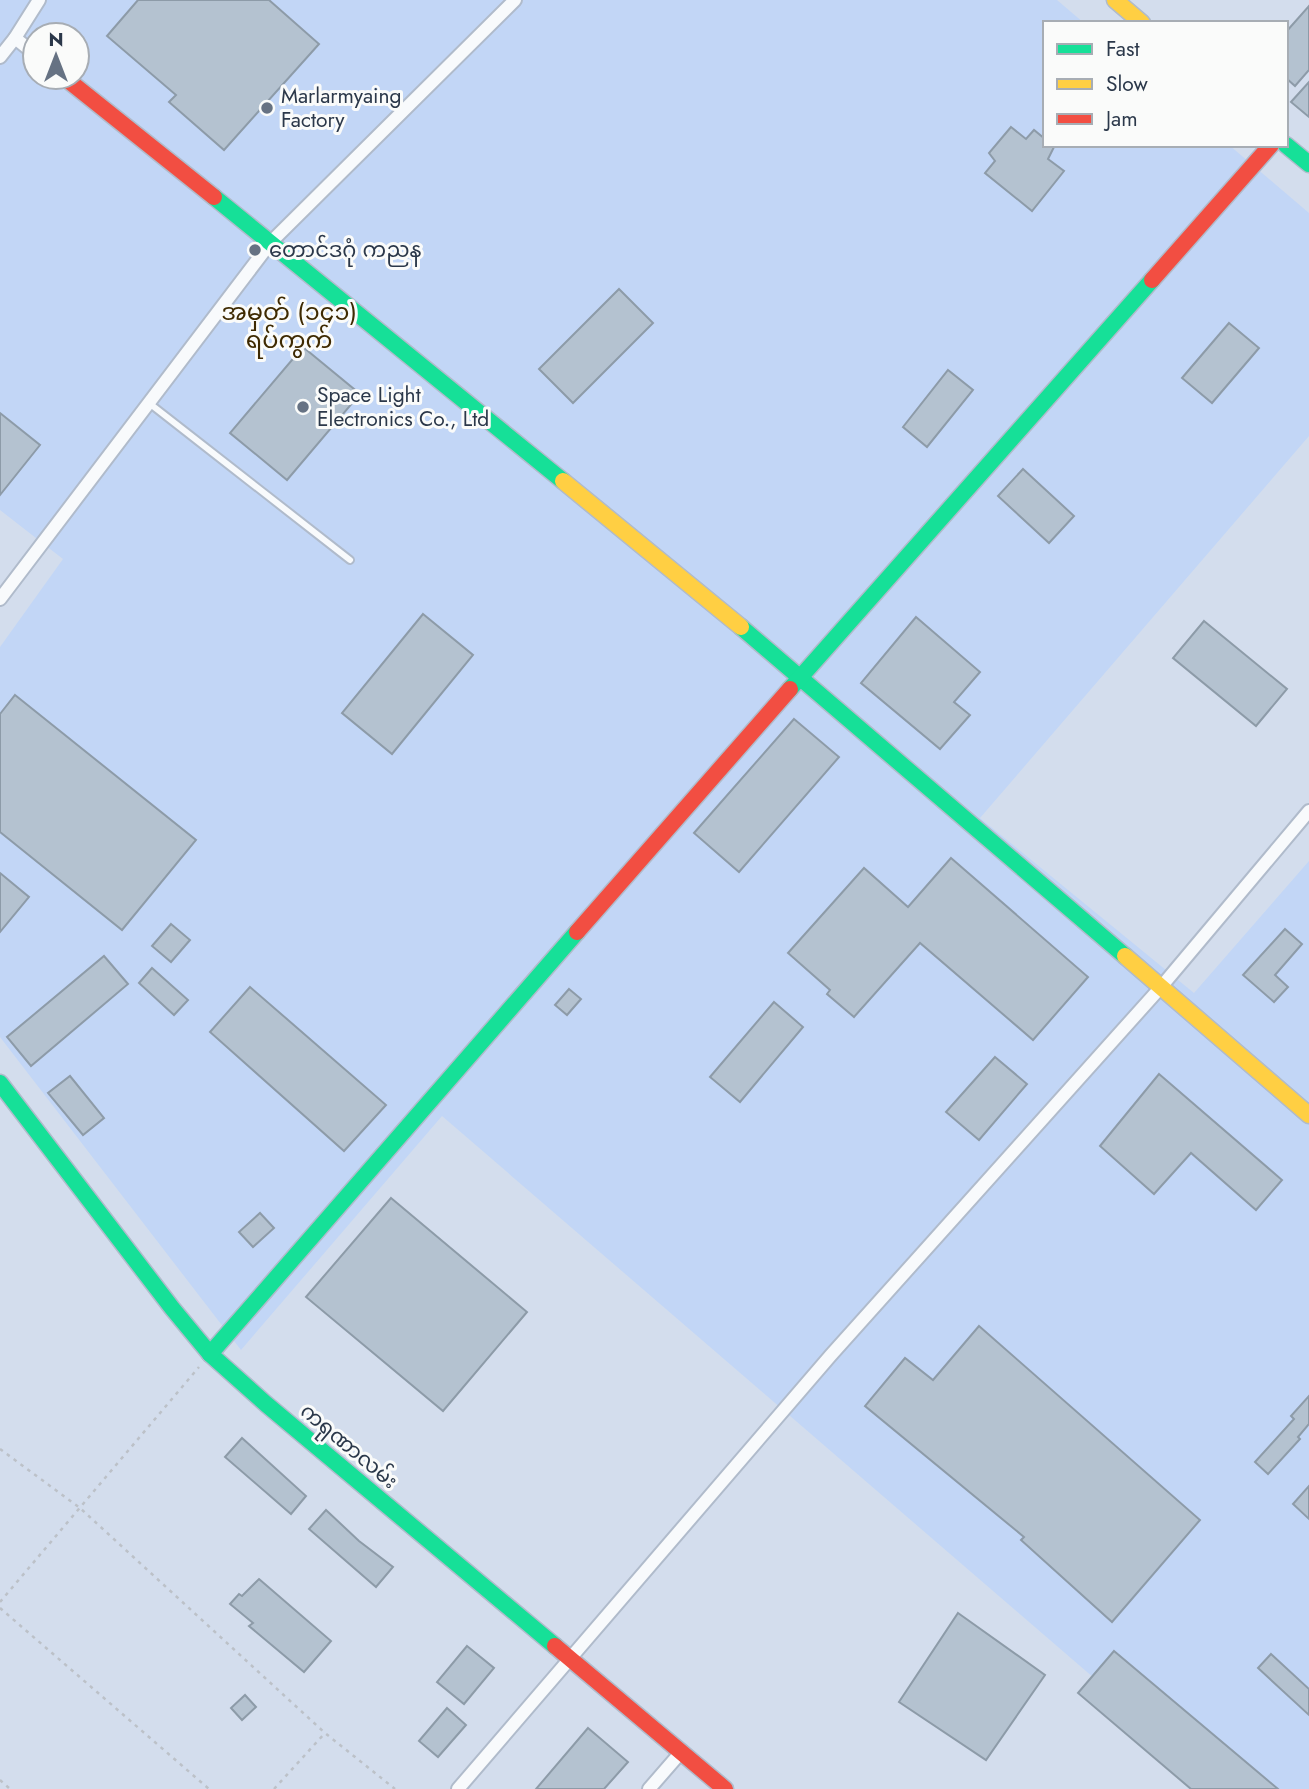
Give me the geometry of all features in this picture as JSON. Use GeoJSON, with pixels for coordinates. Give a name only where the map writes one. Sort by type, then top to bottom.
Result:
{"type":"FeatureCollection","features":[{"type":"Feature","properties":{"kind":"street"},"geometry":{"type":"LineString","coordinates":[[0,57],[38,0]]}},
{"type":"Feature","properties":{"kind":"street"},"geometry":{"type":"LineString","coordinates":[[0,599],[271,242],[515,0]]}},
{"type":"Feature","properties":{"kind":"street"},"geometry":{"type":"LineString","coordinates":[[1115,0],[1140,21]]}},
{"type":"Feature","properties":{"kind":"street"},"geometry":{"type":"LineString","coordinates":[[15,38],[21,43]]}},
{"type":"Feature","properties":{"kind":"street"},"geometry":{"type":"LineString","coordinates":[[82,91],[801,676],[1309,1115]]}},
{"type":"Feature","properties":{"kind":"street"},"geometry":{"type":"LineString","coordinates":[[211,1353],[801,676],[1269,147]]}},
{"type":"Feature","properties":{"kind":"street"},"geometry":{"type":"LineString","coordinates":[[1288,147],[1309,164]]}},
{"type":"Feature","properties":{"kind":"street"},"geometry":{"type":"LineString","coordinates":[[458,1789],[831,1355],[1161,986],[1309,811]]}},
{"type":"Feature","properties":{"kind":"street","name":"ကရုဏာလမ်း"},"geometry":{"type":"LineString","coordinates":[[0,1083],[172,1308],[211,1353],[277,1412],[725,1789]]}},
{"type":"Feature","properties":{"kind":"street"},"geometry":{"type":"LineString","coordinates":[[649,1789],[682,1751]]}},
{"type":"Feature","properties":{"kind":"lane"},"geometry":{"type":"LineString","coordinates":[[149,402],[349,560]]}},
{"type":"Feature","properties":{"kind":"path"},"geometry":{"type":"LineString","coordinates":[[0,1602],[211,1353]]}},
{"type":"Feature","properties":{"kind":"path"},"geometry":{"type":"LineString","coordinates":[[0,1449],[80,1508],[325,1732],[395,1789]]}},
{"type":"Feature","properties":{"kind":"path"},"geometry":{"type":"LineString","coordinates":[[0,1608],[209,1789]]}},
{"type":"Feature","properties":{"kind":"path"},"geometry":{"type":"LineString","coordinates":[[274,1789],[325,1732]]}},
{"type":"Feature","properties":{"kind":"path"},"geometry":{"type":"LineString","coordinates":[[0,1780],[10,1789]]}},
{"type":"Feature","properties":{"kind":"shaded area"},"geometry":{"type":"Polygon","coordinates":[[[0,0],[1057,0],[1082,21],[1043,21],[1043,147],[1231,147],[1309,213],[1309,436],[980,818],[1194,993],[1309,861],[1309,1789],[1201,1789],[1210,1778],[442,1116],[241,1350],[0,1037],[0,647],[63,559],[0,510],[0,0]]]}},
{"type":"Feature","properties":{"kind":"building"},"geometry":{"type":"Polygon","coordinates":[[[138,0],[269,0],[319,44],[224,150],[169,102],[176,95],[107,36],[138,0]]]}},
{"type":"Feature","properties":{"kind":"building"},"geometry":{"type":"Polygon","coordinates":[[[1309,6],[1309,70],[1295,86],[1288,80],[1288,30],[1309,6]]]}},
{"type":"Feature","properties":{"kind":"building"},"geometry":{"type":"Polygon","coordinates":[[[1309,82],[1309,117],[1291,102],[1309,82]]]}},
{"type":"Feature","properties":{"kind":"building"},"geometry":{"type":"Polygon","coordinates":[[[1011,127],[1026,139],[1034,130],[1043,137],[1043,147],[1054,147],[1048,159],[1064,171],[1032,211],[985,173],[995,161],[989,153],[1011,127]]]}},
{"type":"Feature","properties":{"kind":"building"},"geometry":{"type":"Polygon","coordinates":[[[619,289],[653,323],[573,403],[539,369],[619,289]]]}},
{"type":"Feature","properties":{"kind":"building"},"geometry":{"type":"Polygon","coordinates":[[[1229,323],[1259,348],[1212,403],[1182,378],[1229,323]]]}},
{"type":"Feature","properties":{"kind":"building"},"geometry":{"type":"Polygon","coordinates":[[[303,347],[360,394],[287,480],[230,433],[303,347]]]}},
{"type":"Feature","properties":{"kind":"building"},"geometry":{"type":"Polygon","coordinates":[[[948,370],[973,390],[927,447],[903,427],[948,370]]]}},
{"type":"Feature","properties":{"kind":"building"},"geometry":{"type":"Polygon","coordinates":[[[0,413],[40,445],[0,495],[0,413]]]}},
{"type":"Feature","properties":{"kind":"building"},"geometry":{"type":"Polygon","coordinates":[[[1023,469],[1074,516],[1049,543],[998,496],[1023,469]]]}},
{"type":"Feature","properties":{"kind":"building"},"geometry":{"type":"Polygon","coordinates":[[[423,614],[473,655],[392,754],[342,713],[423,614]]]}},
{"type":"Feature","properties":{"kind":"building"},"geometry":{"type":"Polygon","coordinates":[[[916,617],[980,672],[954,702],[970,715],[940,749],[861,683],[916,617]]]}},
{"type":"Feature","properties":{"kind":"building"},"geometry":{"type":"Polygon","coordinates":[[[1204,621],[1287,689],[1256,726],[1173,658],[1204,621]]]}},
{"type":"Feature","properties":{"kind":"building"},"geometry":{"type":"Polygon","coordinates":[[[15,695],[196,840],[122,930],[0,832],[0,714],[15,695]]]}},
{"type":"Feature","properties":{"kind":"building"},"geometry":{"type":"Polygon","coordinates":[[[794,719],[839,757],[739,872],[694,833],[794,719]]]}},
{"type":"Feature","properties":{"kind":"building"},"geometry":{"type":"Polygon","coordinates":[[[951,858],[1088,977],[1033,1040],[920,943],[854,1017],[827,994],[830,990],[788,953],[864,868],[908,907],[951,858]]]}},
{"type":"Feature","properties":{"kind":"building"},"geometry":{"type":"Polygon","coordinates":[[[0,873],[29,897],[0,932],[0,873]]]}},
{"type":"Feature","properties":{"kind":"building"},"geometry":{"type":"Polygon","coordinates":[[[171,924],[190,940],[171,962],[152,946],[171,924]]]}},
{"type":"Feature","properties":{"kind":"building"},"geometry":{"type":"Polygon","coordinates":[[[1285,929],[1302,944],[1275,975],[1288,987],[1274,1002],[1243,975],[1285,929]]]}},
{"type":"Feature","properties":{"kind":"building"},"geometry":{"type":"Polygon","coordinates":[[[104,956],[128,984],[31,1066],[7,1037],[104,956]]]}},
{"type":"Feature","properties":{"kind":"building"},"geometry":{"type":"Polygon","coordinates":[[[152,968],[188,1000],[174,1015],[139,983],[152,968]]]}},
{"type":"Feature","properties":{"kind":"building"},"geometry":{"type":"Polygon","coordinates":[[[250,987],[386,1105],[344,1151],[210,1032],[250,987]]]}},
{"type":"Feature","properties":{"kind":"building"},"geometry":{"type":"Polygon","coordinates":[[[569,989],[581,999],[567,1015],[555,1005],[569,989]]]}},
{"type":"Feature","properties":{"kind":"building"},"geometry":{"type":"Polygon","coordinates":[[[774,1002],[803,1027],[740,1102],[710,1077],[774,1002]]]}},
{"type":"Feature","properties":{"kind":"building"},"geometry":{"type":"Polygon","coordinates":[[[995,1057],[1027,1084],[979,1140],[946,1112],[995,1057]]]}},
{"type":"Feature","properties":{"kind":"building"},"geometry":{"type":"Polygon","coordinates":[[[1159,1074],[1282,1180],[1256,1210],[1191,1153],[1154,1194],[1100,1146],[1159,1074]]]}},
{"type":"Feature","properties":{"kind":"building"},"geometry":{"type":"Polygon","coordinates":[[[70,1076],[104,1118],[83,1135],[48,1093],[70,1076]]]}},
{"type":"Feature","properties":{"kind":"building"},"geometry":{"type":"Polygon","coordinates":[[[391,1198],[527,1312],[443,1411],[306,1297],[391,1198]]]}},
{"type":"Feature","properties":{"kind":"building"},"geometry":{"type":"Polygon","coordinates":[[[260,1213],[274,1228],[253,1247],[239,1232],[260,1213]]]}},
{"type":"Feature","properties":{"kind":"building"},"geometry":{"type":"Polygon","coordinates":[[[979,1326],[1200,1520],[1112,1622],[1021,1540],[1024,1537],[865,1406],[905,1358],[933,1380],[979,1326]]]}},
{"type":"Feature","properties":{"kind":"building"},"geometry":{"type":"Polygon","coordinates":[[[1309,1396],[1309,1424],[1298,1437],[1300,1439],[1268,1474],[1255,1462],[1294,1419],[1291,1416],[1309,1396]]]}},
{"type":"Feature","properties":{"kind":"building"},"geometry":{"type":"Polygon","coordinates":[[[242,1438],[306,1496],[291,1514],[225,1457],[242,1438]]]}},
{"type":"Feature","properties":{"kind":"building"},"geometry":{"type":"Polygon","coordinates":[[[1309,1486],[1309,1519],[1293,1504],[1309,1486]]]}},
{"type":"Feature","properties":{"kind":"building"},"geometry":{"type":"Polygon","coordinates":[[[326,1510],[359,1541],[393,1567],[376,1587],[309,1529],[326,1510]]]}},
{"type":"Feature","properties":{"kind":"building"},"geometry":{"type":"Polygon","coordinates":[[[259,1579],[331,1641],[304,1672],[249,1626],[253,1623],[230,1604],[259,1579]]]}},
{"type":"Feature","properties":{"kind":"building"},"geometry":{"type":"Polygon","coordinates":[[[958,1613],[1045,1675],[986,1760],[899,1702],[958,1613]]]}},
{"type":"Feature","properties":{"kind":"building"},"geometry":{"type":"Polygon","coordinates":[[[467,1646],[494,1668],[464,1704],[437,1682],[467,1646]]]}},
{"type":"Feature","properties":{"kind":"building"},"geometry":{"type":"Polygon","coordinates":[[[1114,1651],[1278,1789],[1191,1789],[1078,1693],[1114,1651]]]}},
{"type":"Feature","properties":{"kind":"building"},"geometry":{"type":"Polygon","coordinates":[[[1271,1654],[1309,1689],[1309,1715],[1258,1668],[1271,1654]]]}},
{"type":"Feature","properties":{"kind":"building"},"geometry":{"type":"Polygon","coordinates":[[[245,1695],[256,1707],[242,1720],[231,1708],[245,1695]]]}},
{"type":"Feature","properties":{"kind":"building"},"geometry":{"type":"Polygon","coordinates":[[[447,1708],[466,1725],[438,1757],[419,1741],[447,1708]]]}},
{"type":"Feature","properties":{"kind":"building"},"geometry":{"type":"Polygon","coordinates":[[[588,1728],[628,1762],[604,1789],[536,1789],[588,1728]]]}},
{"type":"Feature","properties":{"kind":"traffic: fast"},"geometry":{"type":"LineString","coordinates":[[1288,147],[1309,164]]}},
{"type":"Feature","properties":{"kind":"traffic: fast"},"geometry":{"type":"LineString","coordinates":[[214,197],[563,481]]}},
{"type":"Feature","properties":{"kind":"traffic: fast"},"geometry":{"type":"LineString","coordinates":[[790,689],[1152,280]]}},
{"type":"Feature","properties":{"kind":"traffic: fast"},"geometry":{"type":"LineString","coordinates":[[741,627],[1125,956]]}},
{"type":"Feature","properties":{"kind":"traffic: fast"},"geometry":{"type":"LineString","coordinates":[[210,1354],[577,932]]}},
{"type":"Feature","properties":{"kind":"traffic: fast"},"geometry":{"type":"LineString","coordinates":[[0,1083],[210,1354],[555,1646]]}},
{"type":"Feature","properties":{"kind":"traffic: slow"},"geometry":{"type":"LineString","coordinates":[[1115,0],[1140,21]]}},
{"type":"Feature","properties":{"kind":"traffic: slow"},"geometry":{"type":"LineString","coordinates":[[563,481],[741,627]]}},
{"type":"Feature","properties":{"kind":"traffic: slow"},"geometry":{"type":"LineString","coordinates":[[1125,956],[1309,1115]]}},
{"type":"Feature","properties":{"kind":"traffic: jam"},"geometry":{"type":"LineString","coordinates":[[82,91],[214,197]]}},
{"type":"Feature","properties":{"kind":"traffic: jam"},"geometry":{"type":"LineString","coordinates":[[1152,280],[1269,147]]}},
{"type":"Feature","properties":{"kind":"traffic: jam"},"geometry":{"type":"LineString","coordinates":[[577,932],[790,689]]}},
{"type":"Feature","properties":{"kind":"traffic: jam"},"geometry":{"type":"LineString","coordinates":[[555,1646],[725,1789]]}},
{"type":"Feature","properties":{"kind":"place","name":"Marlarmyaing Factory"},"geometry":{"type":"Point","coordinates":[267,108]}},
{"type":"Feature","properties":{"kind":"place","name":"တောင်ဒဂုံ ကညန"},"geometry":{"type":"Point","coordinates":[255,250]}},
{"type":"Feature","properties":{"kind":"place","name":"Space Light Electronics Co., Ltd"},"geometry":{"type":"Point","coordinates":[303,407]}},
{"type":"Feature","properties":{"kind":"district","name":"အမှတ် (၁၄၁) ရပ်ကွက်"},"geometry":{"type":"Point","coordinates":[289,325]}}]}
